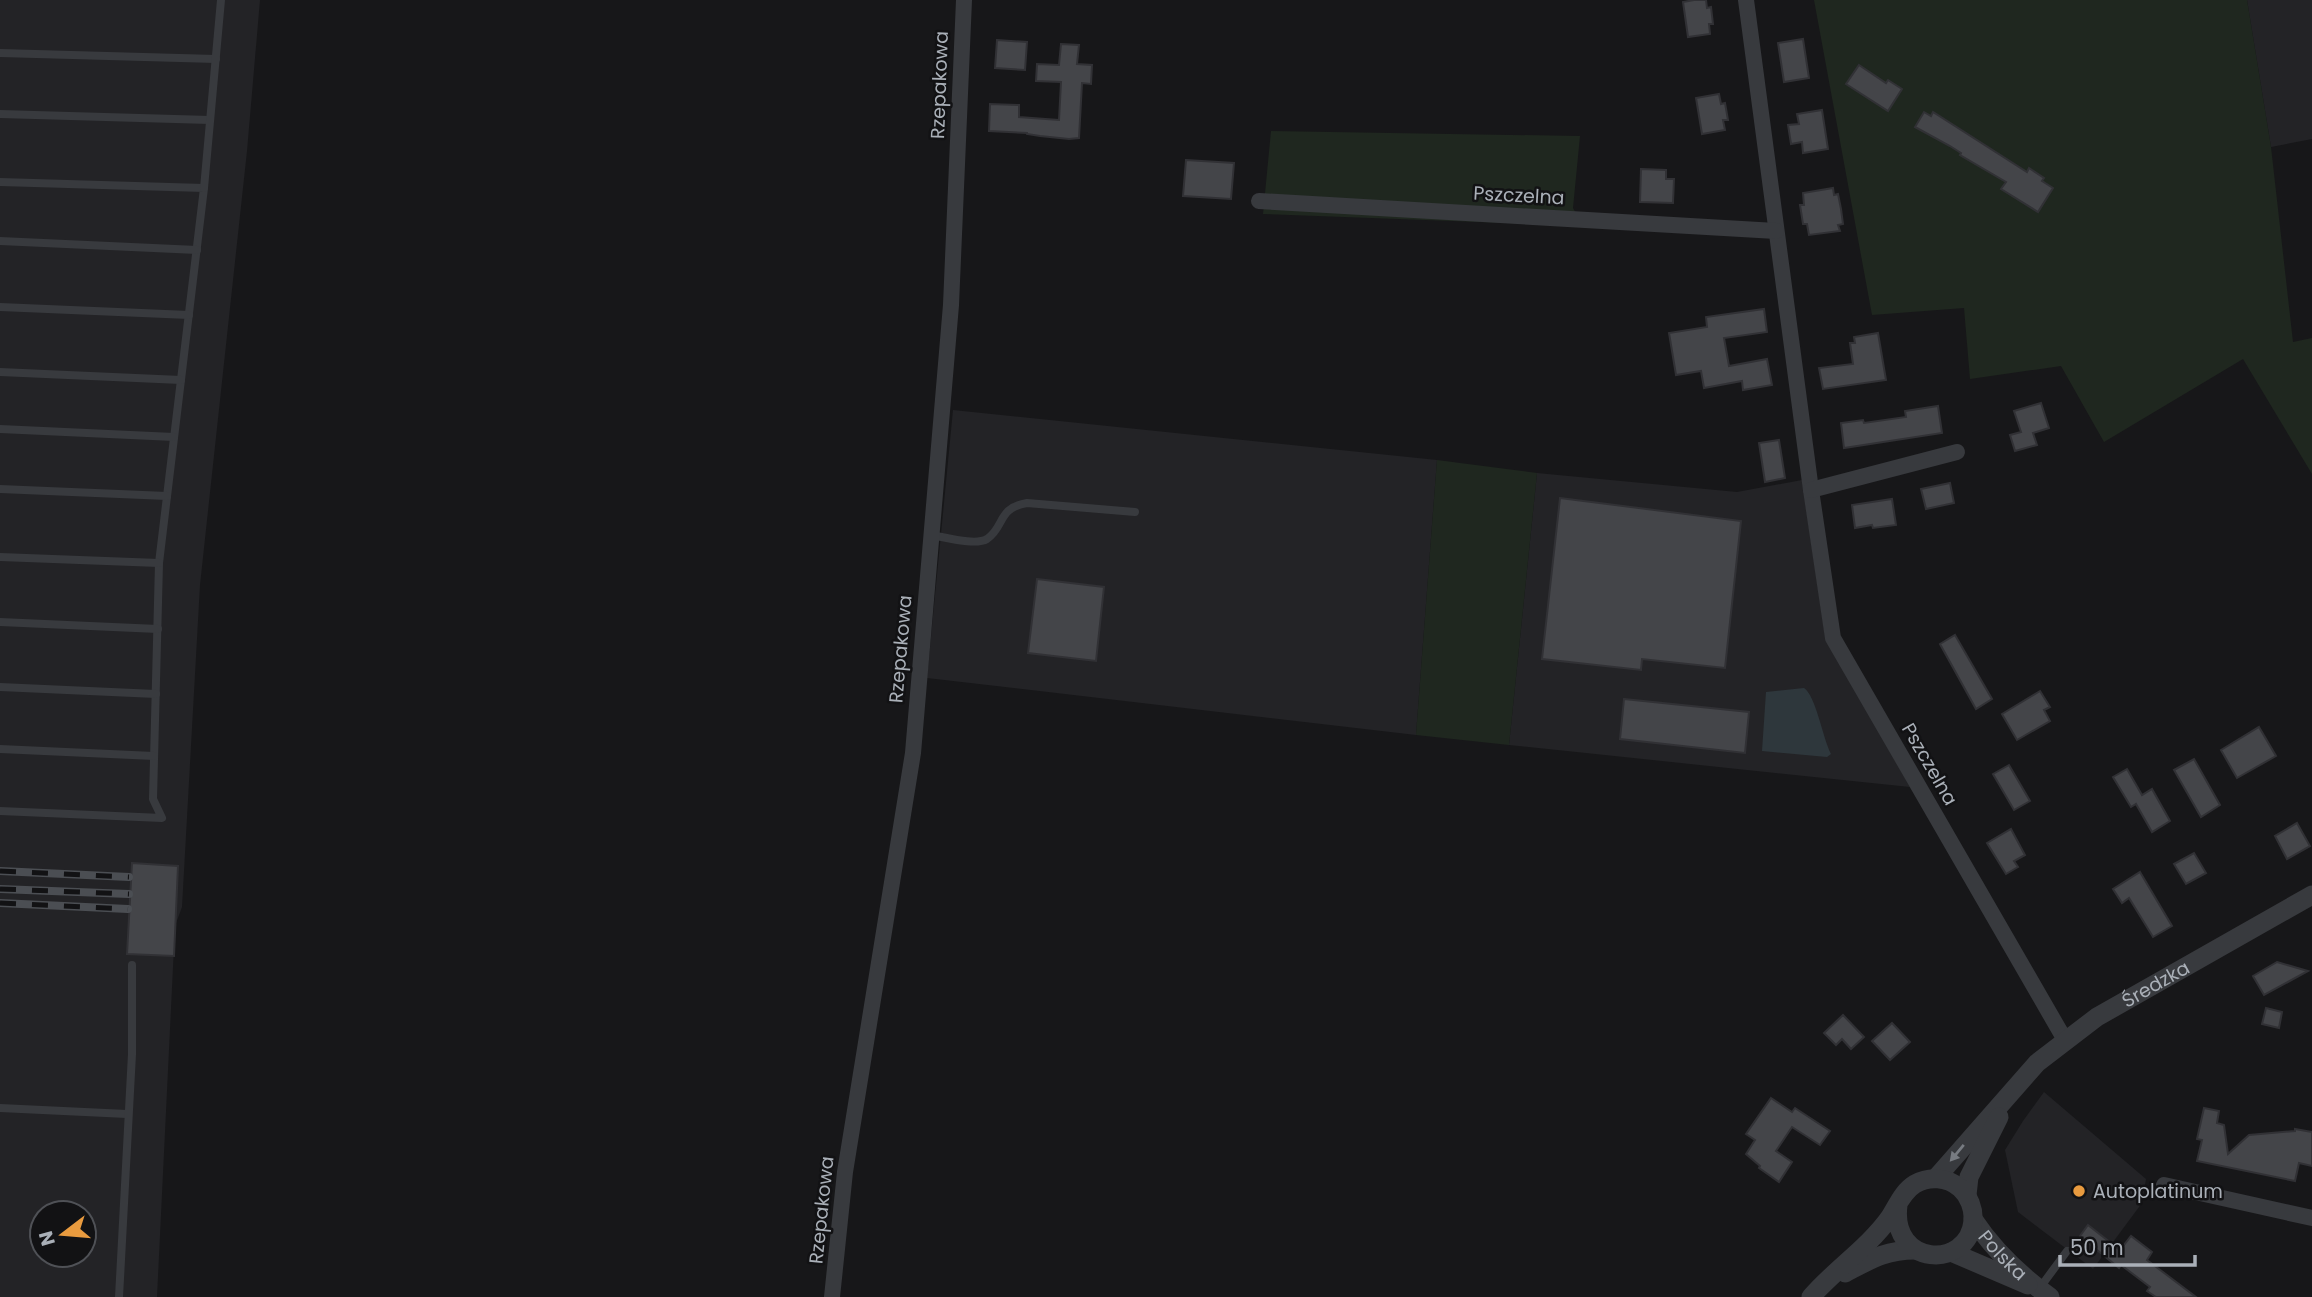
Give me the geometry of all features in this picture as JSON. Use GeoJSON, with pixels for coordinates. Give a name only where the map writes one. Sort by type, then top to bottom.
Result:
{"type":"FeatureCollection","features":[{"type":"Feature","properties":{"kind":"street","name":"Rzepakowa"},"geometry":{"type":"LineString","coordinates":[[832,1297],[845,1172],[912,754],[951,306],[964,0]]}},
{"type":"Feature","properties":{"kind":"street","name":"Pszczelna"},"geometry":{"type":"LineString","coordinates":[[1746,0],[1833,638],[2066,1040]]}},
{"type":"Feature","properties":{"kind":"street","name":"Pszczelna"},"geometry":{"type":"LineString","coordinates":[[1259,201],[1776,231]]}},
{"type":"Feature","properties":{"kind":"street"},"geometry":{"type":"LineString","coordinates":[[1811,490],[1957,452]]}},
{"type":"Feature","properties":{"kind":"street","name":"Średzka"},"geometry":{"type":"LineString","coordinates":[[1936,1178],[2038,1063],[2066,1040],[2097,1017],[2312,895]]}},
{"type":"Feature","properties":{"kind":"street","name":"Średzka"},"geometry":{"type":"LineString","coordinates":[[1967,1195],[1969,1177],[2012,1091]]}},
{"type":"Feature","properties":{"kind":"street"},"geometry":{"type":"LineString","coordinates":[[1936,1178],[1958,1186],[1967,1195],[1972,1206],[1973,1219],[1967,1238],[1951,1252],[1939,1255],[1915,1250],[1895,1250],[1878,1255],[1815,1292],[1869,1241],[1912,1186],[1923,1180],[1936,1178]]}},
{"type":"Feature","properties":{"kind":"street"},"geometry":{"type":"LineString","coordinates":[[2164,1185],[2312,1218]]}},
{"type":"Feature","properties":{"kind":"street"},"geometry":{"type":"LineString","coordinates":[[1898,1205],[1896,1218],[1899,1230],[1905,1241],[1915,1250]]}},
{"type":"Feature","properties":{"kind":"street","name":"Polska"},"geometry":{"type":"LineString","coordinates":[[1973,1219],[1985,1237],[2045,1293]]}},
{"type":"Feature","properties":{"kind":"street","name":"Polska"},"geometry":{"type":"LineString","coordinates":[[1951,1252],[2045,1293]]}},
{"type":"Feature","properties":{"kind":"lane"},"geometry":{"type":"LineString","coordinates":[[0,811],[162,818],[153,799],[159,563],[204,188],[221,0]]}},
{"type":"Feature","properties":{"kind":"lane"},"geometry":{"type":"LineString","coordinates":[[0,53],[216,59]]}},
{"type":"Feature","properties":{"kind":"lane"},"geometry":{"type":"LineString","coordinates":[[0,114],[210,120]]}},
{"type":"Feature","properties":{"kind":"lane"},"geometry":{"type":"LineString","coordinates":[[0,182],[204,188]]}},
{"type":"Feature","properties":{"kind":"lane"},"geometry":{"type":"LineString","coordinates":[[0,241],[197,250]]}},
{"type":"Feature","properties":{"kind":"lane"},"geometry":{"type":"LineString","coordinates":[[0,306],[189,315]]}},
{"type":"Feature","properties":{"kind":"lane"},"geometry":{"type":"LineString","coordinates":[[0,372],[181,380]]}},
{"type":"Feature","properties":{"kind":"lane"},"geometry":{"type":"LineString","coordinates":[[0,429],[174,437]]}},
{"type":"Feature","properties":{"kind":"lane"},"geometry":{"type":"LineString","coordinates":[[0,489],[167,496]]}},
{"type":"Feature","properties":{"kind":"lane"},"geometry":{"type":"LineString","coordinates":[[931,535],[979,541],[987,539],[1009,510],[1027,503],[1135,512]]}},
{"type":"Feature","properties":{"kind":"lane"},"geometry":{"type":"LineString","coordinates":[[0,556],[159,563]]}},
{"type":"Feature","properties":{"kind":"lane"},"geometry":{"type":"LineString","coordinates":[[0,622],[158,629]]}},
{"type":"Feature","properties":{"kind":"lane"},"geometry":{"type":"LineString","coordinates":[[0,687],[156,694]]}},
{"type":"Feature","properties":{"kind":"lane"},"geometry":{"type":"LineString","coordinates":[[0,749],[154,756]]}},
{"type":"Feature","properties":{"kind":"lane"},"geometry":{"type":"LineString","coordinates":[[119,1297],[132,1054],[132,965]]}},
{"type":"Feature","properties":{"kind":"lane"},"geometry":{"type":"LineString","coordinates":[[0,1108],[127,1114]]}},
{"type":"Feature","properties":{"kind":"lane"},"geometry":{"type":"LineString","coordinates":[[2045,1293],[2067,1251]]}},
{"type":"Feature","properties":{"kind":"shaded area"},"geometry":{"type":"Polygon","coordinates":[[[0,0],[260,0],[247,151],[200,585],[182,907],[175,926],[157,1297],[0,1297],[0,0]]]}},
{"type":"Feature","properties":{"kind":"shaded area"},"geometry":{"type":"Polygon","coordinates":[[[1814,0],[2247,0],[2271,147],[2293,342],[2312,338],[2312,474],[2243,359],[2104,442],[2061,366],[1970,379],[1964,308],[1872,315],[1814,0]]]}},
{"type":"Feature","properties":{"kind":"shaded area"},"geometry":{"type":"Polygon","coordinates":[[[2247,0],[2312,0],[2312,139],[2271,147],[2247,0]]]}},
{"type":"Feature","properties":{"kind":"shaded area"},"geometry":{"type":"Polygon","coordinates":[[[1271,131],[1580,136],[1573,208],[1583,226],[1263,214],[1271,131]]]}},
{"type":"Feature","properties":{"kind":"shaded area"},"geometry":{"type":"Polygon","coordinates":[[[953,410],[1437,460],[1416,735],[927,678],[953,410]]]}},
{"type":"Feature","properties":{"kind":"shaded area"},"geometry":{"type":"Polygon","coordinates":[[[1437,460],[1537,473],[1509,745],[1416,735],[1437,460]]]}},
{"type":"Feature","properties":{"kind":"shaded area"},"geometry":{"type":"Polygon","coordinates":[[[1537,473],[1737,492],[1802,480],[1825,636],[1910,787],[1509,745],[1537,473]]]}},
{"type":"Feature","properties":{"kind":"shaded area"},"geometry":{"type":"Polygon","coordinates":[[[1804,688],[1812,699],[1831,754],[1827,757],[1762,751],[1766,692],[1804,688]]]}},
{"type":"Feature","properties":{"kind":"shaded area","name":"Autoplatinum"},"geometry":{"type":"Polygon","coordinates":[[[2044,1092],[2146,1179],[2142,1203],[2093,1269],[2018,1212],[2005,1150],[2044,1092]]]}},
{"type":"Feature","properties":{"kind":"building"},"geometry":{"type":"Polygon","coordinates":[[[1706,0],[1707,8],[1711,7],[1713,24],[1709,24],[1710,34],[1688,37],[1683,2],[1706,0]]]}},
{"type":"Feature","properties":{"kind":"building"},"geometry":{"type":"Polygon","coordinates":[[[1803,39],[1809,78],[1784,82],[1778,43],[1803,39]]]}},
{"type":"Feature","properties":{"kind":"building"},"geometry":{"type":"Polygon","coordinates":[[[997,40],[1027,42],[1025,70],[995,68],[997,40]]]}},
{"type":"Feature","properties":{"kind":"building"},"geometry":{"type":"Polygon","coordinates":[[[1061,44],[1079,45],[1077,64],[1092,65],[1091,84],[1082,83],[1079,138],[989,131],[990,104],[1019,105],[1019,117],[1059,120],[1061,82],[1036,81],[1037,64],[1059,65],[1061,44]]]}},
{"type":"Feature","properties":{"kind":"building"},"geometry":{"type":"Polygon","coordinates":[[[1859,65],[1886,83],[1888,80],[1902,89],[1888,111],[1846,84],[1859,65]]]}},
{"type":"Feature","properties":{"kind":"building"},"geometry":{"type":"Polygon","coordinates":[[[1719,94],[1721,104],[1725,103],[1728,120],[1723,120],[1725,130],[1702,134],[1696,98],[1719,94]]]}},
{"type":"Feature","properties":{"kind":"building"},"geometry":{"type":"Polygon","coordinates":[[[1822,110],[1828,149],[1803,153],[1802,142],[1791,144],[1788,125],[1799,124],[1797,114],[1822,110]]]}},
{"type":"Feature","properties":{"kind":"building"},"geometry":{"type":"Polygon","coordinates":[[[1924,112],[1931,116],[1933,112],[2027,172],[2029,168],[2044,178],[2042,181],[2053,188],[2038,212],[2001,189],[2006,182],[1915,127],[1924,112]]]}},
{"type":"Feature","properties":{"kind":"building"},"geometry":{"type":"Polygon","coordinates":[[[1186,160],[1234,163],[1231,199],[1183,196],[1186,160]]]}},
{"type":"Feature","properties":{"kind":"building"},"geometry":{"type":"Polygon","coordinates":[[[1641,169],[1666,170],[1666,179],[1674,179],[1673,203],[1640,202],[1641,169]]]}},
{"type":"Feature","properties":{"kind":"building"},"geometry":{"type":"Polygon","coordinates":[[[1833,188],[1834,195],[1838,194],[1841,209],[1843,224],[1838,225],[1840,231],[1809,235],[1807,224],[1803,224],[1800,205],[1804,205],[1803,193],[1833,188]]]}},
{"type":"Feature","properties":{"kind":"building"},"geometry":{"type":"Polygon","coordinates":[[[1764,309],[1767,332],[1724,338],[1729,366],[1767,359],[1772,385],[1743,390],[1742,381],[1704,388],[1701,371],[1676,375],[1669,333],[1707,327],[1706,317],[1764,309]]]}},
{"type":"Feature","properties":{"kind":"building"},"geometry":{"type":"Polygon","coordinates":[[[1878,333],[1886,380],[1823,389],[1819,368],[1853,364],[1850,343],[1855,343],[1854,337],[1878,333]]]}},
{"type":"Feature","properties":{"kind":"building"},"geometry":{"type":"Polygon","coordinates":[[[2041,403],[2049,428],[2033,433],[2037,445],[2015,451],[2010,435],[2021,432],[2014,411],[2041,403]]]}},
{"type":"Feature","properties":{"kind":"building"},"geometry":{"type":"Polygon","coordinates":[[[1938,406],[1942,433],[1844,448],[1841,423],[1863,420],[1864,423],[1906,417],[1905,411],[1938,406]]]}},
{"type":"Feature","properties":{"kind":"building"},"geometry":{"type":"Polygon","coordinates":[[[1779,440],[1785,478],[1765,482],[1759,443],[1779,440]]]}},
{"type":"Feature","properties":{"kind":"building"},"geometry":{"type":"Polygon","coordinates":[[[1950,483],[1954,503],[1926,509],[1921,489],[1950,483]]]}},
{"type":"Feature","properties":{"kind":"building"},"geometry":{"type":"Polygon","coordinates":[[[1560,498],[1741,521],[1725,668],[1642,659],[1641,670],[1542,659],[1560,498]]]}},
{"type":"Feature","properties":{"kind":"building"},"geometry":{"type":"Polygon","coordinates":[[[1892,499],[1896,525],[1855,528],[1852,505],[1892,499]]]}},
{"type":"Feature","properties":{"kind":"building"},"geometry":{"type":"Polygon","coordinates":[[[1037,579],[1104,587],[1096,661],[1028,653],[1037,579]]]}},
{"type":"Feature","properties":{"kind":"building"},"geometry":{"type":"Polygon","coordinates":[[[1955,635],[1992,699],[1976,709],[1940,644],[1955,635]]]}},
{"type":"Feature","properties":{"kind":"building"},"geometry":{"type":"Polygon","coordinates":[[[2040,691],[2050,707],[2044,710],[2050,721],[2017,740],[2002,714],[2040,691]]]}},
{"type":"Feature","properties":{"kind":"building"},"geometry":{"type":"Polygon","coordinates":[[[1624,699],[1749,712],[1745,753],[1620,739],[1624,699]]]}},
{"type":"Feature","properties":{"kind":"building"},"geometry":{"type":"Polygon","coordinates":[[[2259,727],[2276,756],[2237,778],[2221,750],[2259,727]]]}},
{"type":"Feature","properties":{"kind":"building"},"geometry":{"type":"Polygon","coordinates":[[[2194,759],[2220,805],[2201,817],[2174,770],[2194,759]]]}},
{"type":"Feature","properties":{"kind":"building"},"geometry":{"type":"Polygon","coordinates":[[[2009,765],[2030,801],[2014,810],[1993,774],[2009,765]]]}},
{"type":"Feature","properties":{"kind":"building"},"geometry":{"type":"Polygon","coordinates":[[[2127,769],[2142,795],[2152,789],[2170,821],[2152,832],[2136,804],[2131,807],[2113,777],[2127,769]]]}},
{"type":"Feature","properties":{"kind":"building"},"geometry":{"type":"Polygon","coordinates":[[[2297,823],[2310,846],[2287,859],[2275,836],[2297,823]]]}},
{"type":"Feature","properties":{"kind":"building"},"geometry":{"type":"Polygon","coordinates":[[[2011,829],[2025,855],[2014,861],[2018,867],[2006,874],[1987,843],[2011,829]]]}},
{"type":"Feature","properties":{"kind":"building"},"geometry":{"type":"Polygon","coordinates":[[[2194,853],[2206,873],[2186,884],[2174,864],[2194,853]]]}},
{"type":"Feature","properties":{"kind":"building"},"geometry":{"type":"Polygon","coordinates":[[[132,863],[178,866],[174,956],[127,954],[132,863]]]}},
{"type":"Feature","properties":{"kind":"building"},"geometry":{"type":"Polygon","coordinates":[[[2140,872],[2172,926],[2153,937],[2129,898],[2122,903],[2113,889],[2140,872]]]}},
{"type":"Feature","properties":{"kind":"building"},"geometry":{"type":"Polygon","coordinates":[[[2277,962],[2308,971],[2264,995],[2253,976],[2277,962]]]}},
{"type":"Feature","properties":{"kind":"building"},"geometry":{"type":"Polygon","coordinates":[[[2266,1008],[2282,1012],[2279,1028],[2262,1024],[2266,1008]]]}},
{"type":"Feature","properties":{"kind":"building"},"geometry":{"type":"Polygon","coordinates":[[[1843,1015],[1864,1037],[1851,1049],[1842,1039],[1836,1045],[1824,1033],[1843,1015]]]}},
{"type":"Feature","properties":{"kind":"building"},"geometry":{"type":"Polygon","coordinates":[[[1892,1023],[1910,1042],[1890,1060],[1872,1041],[1892,1023]]]}},
{"type":"Feature","properties":{"kind":"building"},"geometry":{"type":"Polygon","coordinates":[[[1771,1098],[1792,1112],[1795,1108],[1830,1131],[1820,1145],[1792,1127],[1776,1151],[1792,1162],[1779,1182],[1759,1168],[1746,1154],[1755,1140],[1746,1134],[1771,1098]]]}},
{"type":"Feature","properties":{"kind":"building"},"geometry":{"type":"Polygon","coordinates":[[[2204,1108],[2219,1111],[2217,1123],[2224,1125],[2228,1154],[2249,1135],[2295,1129],[2312,1132],[2312,1166],[2299,1163],[2295,1181],[2197,1161],[2202,1140],[2197,1139],[2204,1108]]]}},
{"type":"Feature","properties":{"kind":"building"},"geometry":{"type":"Polygon","coordinates":[[[2088,1225],[2120,1250],[2131,1236],[2152,1252],[2147,1260],[2196,1297],[2156,1297],[2147,1291],[2150,1287],[2121,1265],[2119,1268],[2080,1236],[2088,1225]]]}},
{"type":"Feature","properties":{"kind":"railway"},"geometry":{"type":"LineString","coordinates":[[0,871],[129,877]]}},
{"type":"Feature","properties":{"kind":"railway"},"geometry":{"type":"LineString","coordinates":[[0,889],[129,894]]}},
{"type":"Feature","properties":{"kind":"railway"},"geometry":{"type":"LineString","coordinates":[[0,903],[128,909]]}},
{"type":"Feature","properties":{"kind":"place","name":"Autoplatinum"},"geometry":{"type":"Point","coordinates":[2079,1191]}}]}
